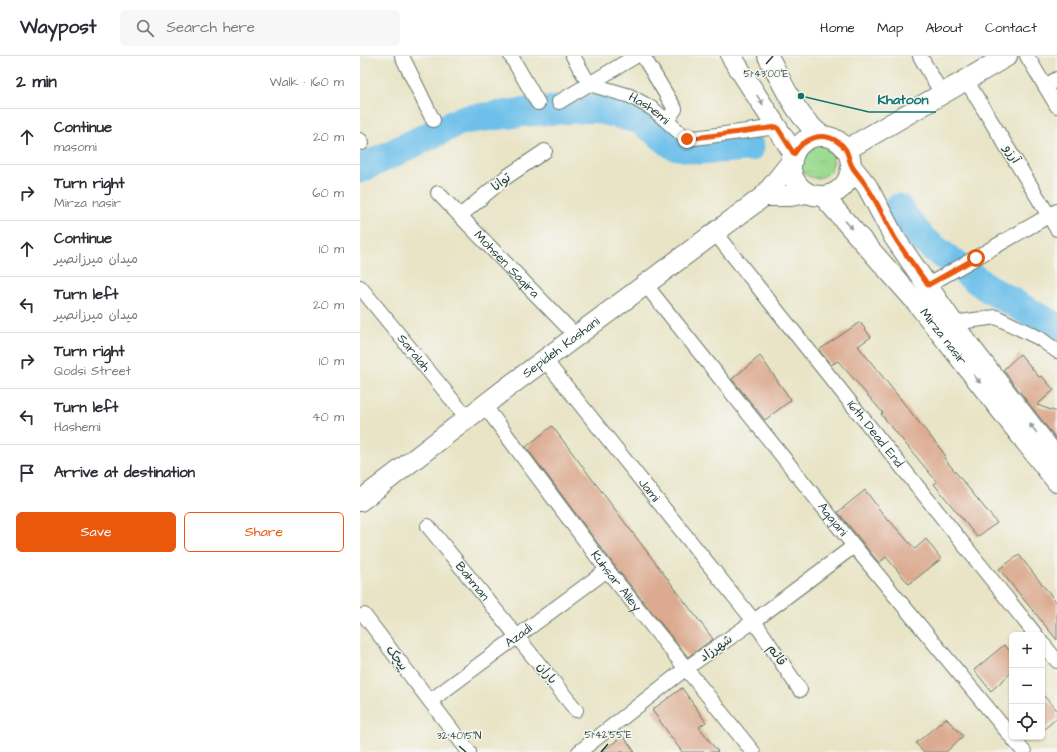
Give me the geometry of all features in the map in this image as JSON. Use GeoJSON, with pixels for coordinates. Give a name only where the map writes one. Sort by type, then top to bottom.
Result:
{"type":"FeatureCollection","features":[{"type":"Feature","properties":{"kind":"street"},"geometry":{"type":"LineString","coordinates":[[402,56],[433,120]]}},
{"type":"Feature","properties":{"kind":"street"},"geometry":{"type":"LineString","coordinates":[[511,56],[538,103]]}},
{"type":"Feature","properties":{"kind":"street"},"geometry":{"type":"LineString","coordinates":[[573,56],[588,84]]}},
{"type":"Feature","properties":{"kind":"street"},"geometry":{"type":"LineString","coordinates":[[559,102],[636,56]]}},
{"type":"Feature","properties":{"kind":"street"},"geometry":{"type":"LineString","coordinates":[[643,56],[675,109],[667,121]]}},
{"type":"Feature","properties":{"kind":"street"},"geometry":{"type":"LineString","coordinates":[[731,56],[777,127],[793,157],[793,176],[796,183],[815,195]]}},
{"type":"Feature","properties":{"kind":"street"},"geometry":{"type":"LineString","coordinates":[[764,196],[834,194],[843,187],[849,177],[849,158],[835,140],[822,136],[809,126],[789,96],[768,56]]}},
{"type":"Feature","properties":{"kind":"street"},"geometry":{"type":"LineString","coordinates":[[920,56],[942,94]]}},
{"type":"Feature","properties":{"kind":"street"},"geometry":{"type":"LineString","coordinates":[[849,158],[942,94],[1007,56]]}},
{"type":"Feature","properties":{"kind":"street"},"geometry":{"type":"LineString","coordinates":[[1027,56],[1051,82],[1057,106]]}},
{"type":"Feature","properties":{"kind":"street","name":"آرزو"},"geometry":{"type":"LineString","coordinates":[[966,80],[1053,214],[1057,229]]}},
{"type":"Feature","properties":{"kind":"street","name":"Hashemi"},"geometry":{"type":"LineString","coordinates":[[588,84],[630,96],[667,121],[687,139],[777,127]]}},
{"type":"Feature","properties":{"kind":"street"},"geometry":{"type":"LineString","coordinates":[[793,157],[806,141],[822,136]]}},
{"type":"Feature","properties":{"kind":"street","name":"توانا"},"geometry":{"type":"LineString","coordinates":[[460,216],[505,178],[545,151]]}},
{"type":"Feature","properties":{"kind":"street","name":"Sepideh Kashani"},"geometry":{"type":"LineString","coordinates":[[360,501],[544,359],[764,196],[793,157]]}},
{"type":"Feature","properties":{"kind":"street","name":"Mirza nasir"},"geometry":{"type":"LineString","coordinates":[[849,158],[867,186],[928,296],[1057,482]]}},
{"type":"Feature","properties":{"kind":"street","name":"Mohsen Saqira"},"geometry":{"type":"LineString","coordinates":[[438,193],[576,336]]}},
{"type":"Feature","properties":{"kind":"street","name":"Mirza nasir"},"geometry":{"type":"LineString","coordinates":[[815,195],[928,296],[953,323],[1057,459]]}},
{"type":"Feature","properties":{"kind":"street"},"geometry":{"type":"LineString","coordinates":[[928,296],[976,258],[1053,214]]}},
{"type":"Feature","properties":{"kind":"street","name":"16th Dead End"},"geometry":{"type":"LineString","coordinates":[[714,233],[1034,632]]}},
{"type":"Feature","properties":{"kind":"street","name":"Aqajani"},"geometry":{"type":"LineString","coordinates":[[645,284],[854,546],[1024,752]]}},
{"type":"Feature","properties":{"kind":"street","name":"Saralah"},"geometry":{"type":"LineString","coordinates":[[360,287],[467,418]]}},
{"type":"Feature","properties":{"kind":"street"},"geometry":{"type":"LineString","coordinates":[[953,323],[996,317],[1039,338],[1057,351]]}},
{"type":"Feature","properties":{"kind":"street","name":"Jami"},"geometry":{"type":"LineString","coordinates":[[544,359],[754,621]]}},
{"type":"Feature","properties":{"kind":"street","name":"Kuhsar Alley"},"geometry":{"type":"LineString","coordinates":[[484,405],[607,570],[753,752]]}},
{"type":"Feature","properties":{"kind":"street","name":"Bahman"},"geometry":{"type":"LineString","coordinates":[[428,526],[517,636]]}},
{"type":"Feature","properties":{"kind":"street","name":"شهرزاد"},"geometry":{"type":"LineString","coordinates":[[579,752],[686,669],[754,621],[854,546]]}},
{"type":"Feature","properties":{"kind":"street","name":"Azadi"},"geometry":{"type":"LineString","coordinates":[[430,701],[607,570]]}},
{"type":"Feature","properties":{"kind":"street","name":"پیچک"},"geometry":{"type":"LineString","coordinates":[[364,615],[469,752]]}},
{"type":"Feature","properties":{"kind":"street","name":"قائم"},"geometry":{"type":"LineString","coordinates":[[754,621],[800,690]]}},
{"type":"Feature","properties":{"kind":"street","name":"باران"},"geometry":{"type":"LineString","coordinates":[[517,636],[576,710]]}},
{"type":"Feature","properties":{"kind":"street"},"geometry":{"type":"LineString","coordinates":[[1045,647],[1057,661]]}},
{"type":"Feature","properties":{"kind":"green space"},"geometry":{"type":"Polygon","coordinates":[[[813,144],[819,144],[828,149],[832,155],[832,167],[828,173],[819,178],[813,178],[804,173],[799,164],[799,158],[804,149],[813,144]]]}},
{"type":"Feature","properties":{"kind":"building"},"geometry":{"type":"Polygon","coordinates":[[[860,322],[871,337],[858,346],[946,456],[944,458],[997,523],[977,537],[934,484],[937,482],[881,414],[883,413],[838,361],[831,365],[819,350],[860,322]]]}},
{"type":"Feature","properties":{"kind":"building"},"geometry":{"type":"Polygon","coordinates":[[[1020,354],[1039,377],[1042,376],[1054,390],[1037,405],[1057,412],[1057,440],[1003,370],[1020,354]]]}},
{"type":"Feature","properties":{"kind":"building"},"geometry":{"type":"Polygon","coordinates":[[[760,356],[791,400],[765,420],[732,379],[760,356]]]}},
{"type":"Feature","properties":{"kind":"building"},"geometry":{"type":"Polygon","coordinates":[[[552,426],[713,639],[688,657],[614,565],[526,447],[552,426]]]}},
{"type":"Feature","properties":{"kind":"building"},"geometry":{"type":"Polygon","coordinates":[[[865,490],[888,521],[889,520],[915,549],[926,539],[941,559],[909,584],[886,557],[879,563],[838,512],[865,490]]]}},
{"type":"Feature","properties":{"kind":"building"},"geometry":{"type":"Polygon","coordinates":[[[1019,555],[1057,603],[1057,640],[999,569],[1019,555]]]}},
{"type":"Feature","properties":{"kind":"building"},"geometry":{"type":"Polygon","coordinates":[[[1004,645],[1009,650],[1009,675],[991,691],[974,670],[1004,645]]]}},
{"type":"Feature","properties":{"kind":"building"},"geometry":{"type":"Polygon","coordinates":[[[682,688],[706,722],[699,727],[718,752],[682,752],[652,710],[682,688]]]}},
{"type":"Feature","properties":{"kind":"building"},"geometry":{"type":"Polygon","coordinates":[[[1045,697],[1057,710],[1057,718],[1045,728],[1045,697]]]}},
{"type":"Feature","properties":{"kind":"building"},"geometry":{"type":"Polygon","coordinates":[[[946,718],[963,736],[946,752],[923,752],[916,743],[946,718]]]}},
{"type":"Feature","properties":{"kind":"building"},"geometry":{"type":"Polygon","coordinates":[[[623,736],[635,752],[601,752],[623,736]]]}},
{"type":"Feature","properties":{"kind":"waterway"},"geometry":{"type":"LineString","coordinates":[[360,169],[462,120],[526,112],[593,108],[641,120],[673,145],[699,150],[750,147]]}},
{"type":"Feature","properties":{"kind":"waterway"},"geometry":{"type":"LineString","coordinates":[[898,208],[923,240],[986,287],[1057,328]]}},
{"type":"Feature","properties":{"kind":"place","name":"Khatoon"},"geometry":{"type":"Point","coordinates":[801,96]}},
{"type":"Feature","properties":{"kind":"route"},"geometry":{"type":"LineString","coordinates":[[687,139],[777,127],[794,154],[799,146],[806,141],[822,136],[831,138],[840,143],[846,150],[851,160],[851,166],[867,186],[894,237],[928,285],[976,258]]}}]}
